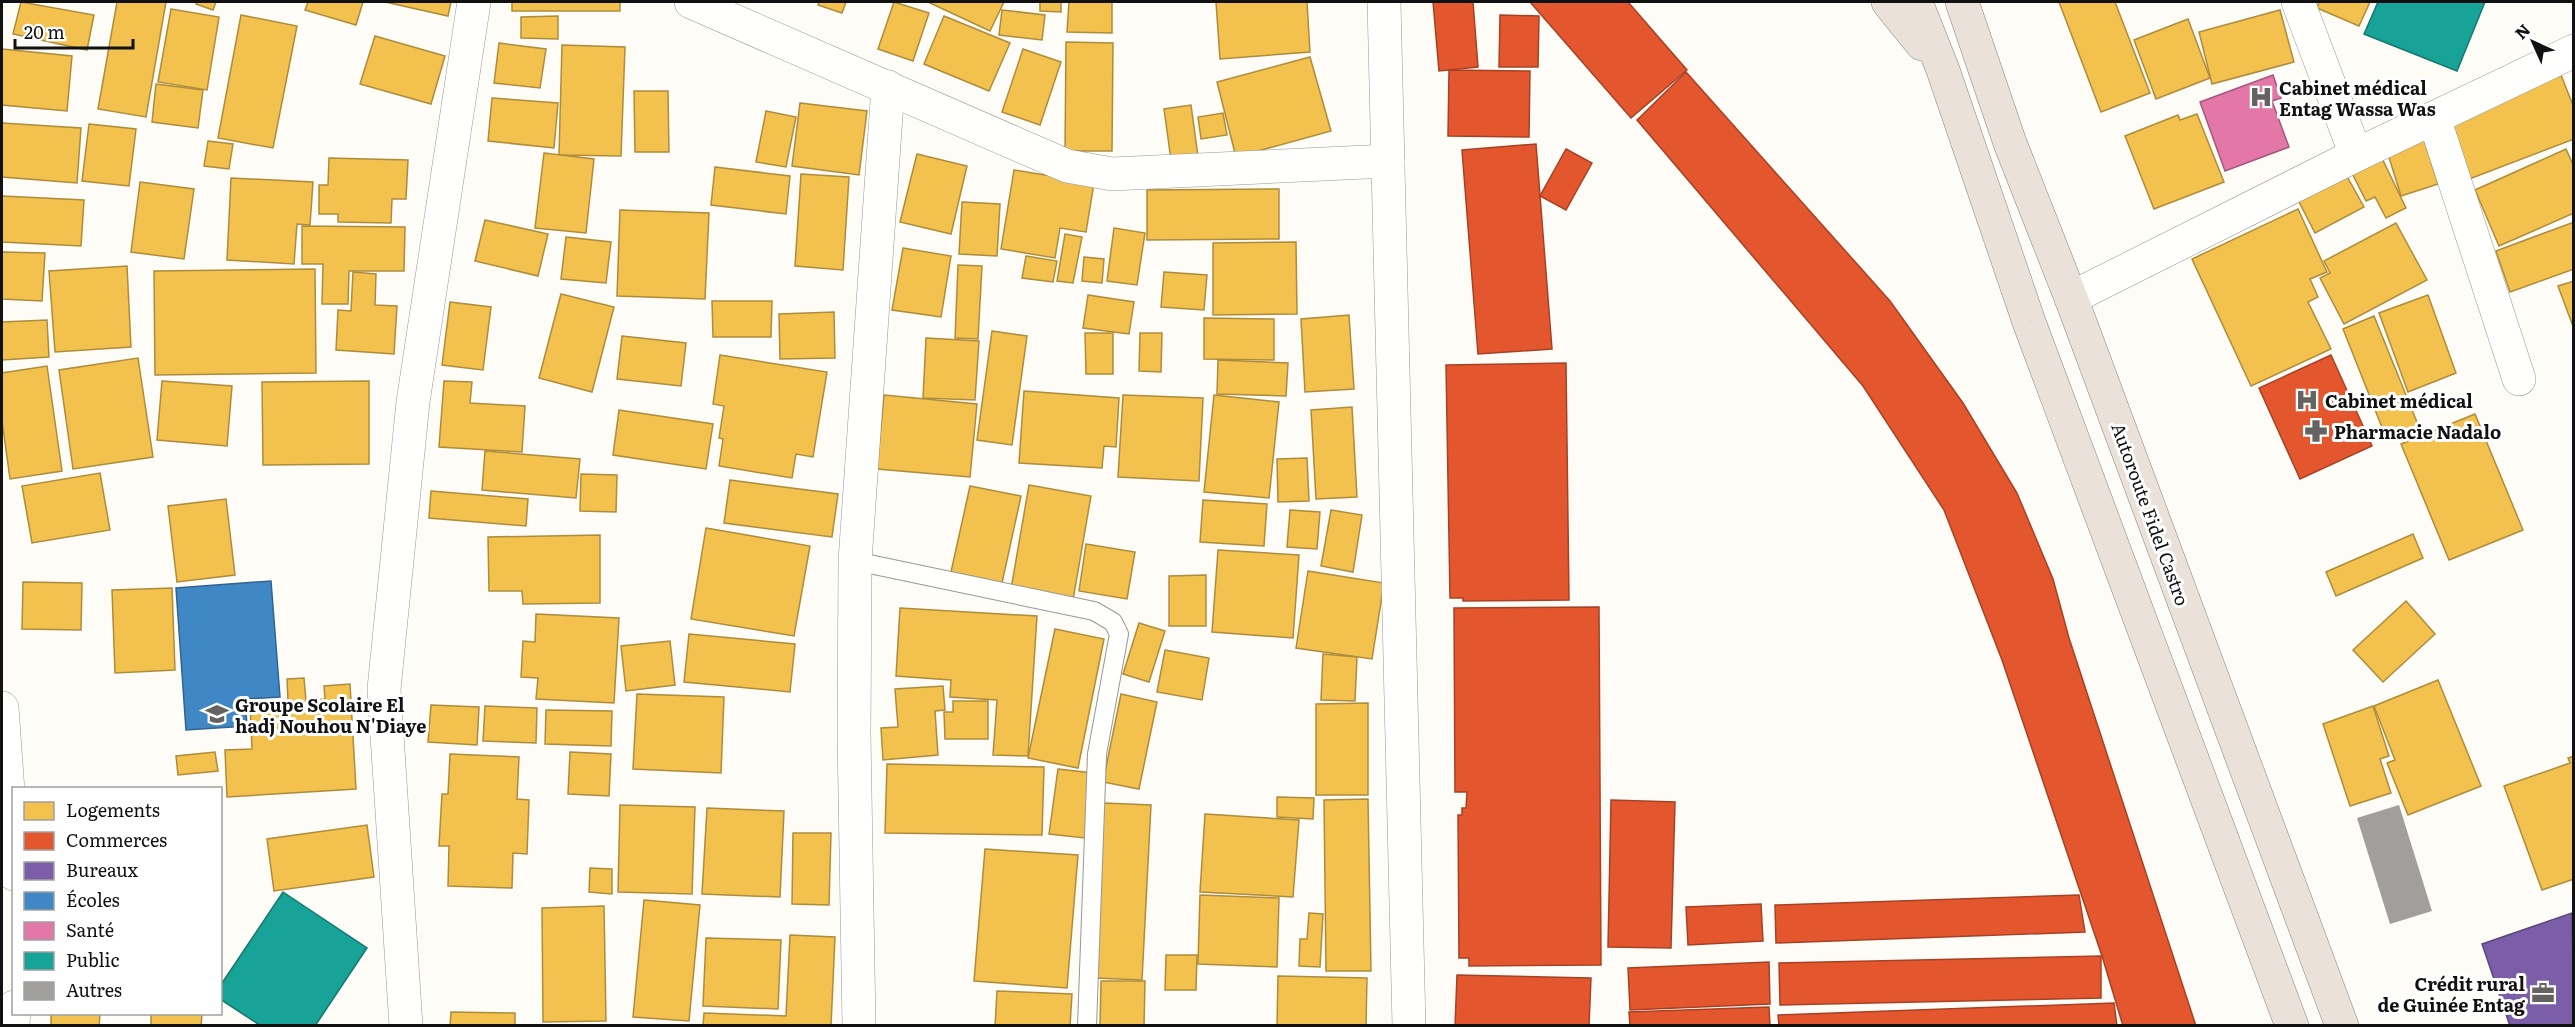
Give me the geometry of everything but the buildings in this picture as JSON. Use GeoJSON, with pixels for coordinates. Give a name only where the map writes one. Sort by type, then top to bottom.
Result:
{"type":"FeatureCollection","features":[{"type":"Feature","properties":{"kind":"highway"},"geometry":{"type":"LineString","coordinates":[[1888,2],[1943,70]]}},
{"type":"Feature","properties":{"kind":"highway"},"geometry":{"type":"LineString","coordinates":[[1916,2],[1943,70],[2029,322],[2292,1026]]}},
{"type":"Feature","properties":{"kind":"highway","name":"Autoroute Fidel Castro"},"geometry":{"type":"LineString","coordinates":[[1962,2],[2010,143],[2072,298],[2342,1026]]}},
{"type":"Feature","properties":{"kind":"street"},"geometry":{"type":"LineString","coordinates":[[406,1026],[384,689],[413,402],[474,2]]}},
{"type":"Feature","properties":{"kind":"street"},"geometry":{"type":"LineString","coordinates":[[691,2],[1067,166],[1112,174],[1388,161]]}},
{"type":"Feature","properties":{"kind":"street"},"geometry":{"type":"LineString","coordinates":[[1384,2],[1409,1026]]}},
{"type":"Feature","properties":{"kind":"street"},"geometry":{"type":"LineString","coordinates":[[2298,2],[2356,155]]}},
{"type":"Feature","properties":{"kind":"street"},"geometry":{"type":"LineString","coordinates":[[2072,298],[2356,155],[2574,51]]}},
{"type":"Feature","properties":{"kind":"street"},"geometry":{"type":"LineString","coordinates":[[859,1026],[854,734],[855,561],[888,87]]}},
{"type":"Feature","properties":{"kind":"street"},"geometry":{"type":"LineString","coordinates":[[2434,118],[2519,379]]}},
{"type":"Feature","properties":{"kind":"street"},"geometry":{"type":"LineString","coordinates":[[2,708],[12,846]]}},
{"type":"Feature","properties":{"kind":"lane"},"geometry":{"type":"LineString","coordinates":[[855,561],[1094,611],[1113,622],[1119,634],[1097,754],[1087,1026]]}},
{"type":"Feature","properties":{"kind":"place","name":"Cabinet médical Entag Wassa Was"},"geometry":{"type":"Point","coordinates":[2261,97]}},
{"type":"Feature","properties":{"kind":"place","name":"Cabinet médical"},"geometry":{"type":"Point","coordinates":[2307,400]}},
{"type":"Feature","properties":{"kind":"place","name":"Pharmacie Nadalo"},"geometry":{"type":"Point","coordinates":[2316,431]}},
{"type":"Feature","properties":{"kind":"place","name":"Groupe Scolaire El hadj Nouhou N'Diaye"},"geometry":{"type":"Point","coordinates":[217,714]}},
{"type":"Feature","properties":{"kind":"place","name":"Crédit rural de Guinée Entag"},"geometry":{"type":"Point","coordinates":[2543,993]}}]}
